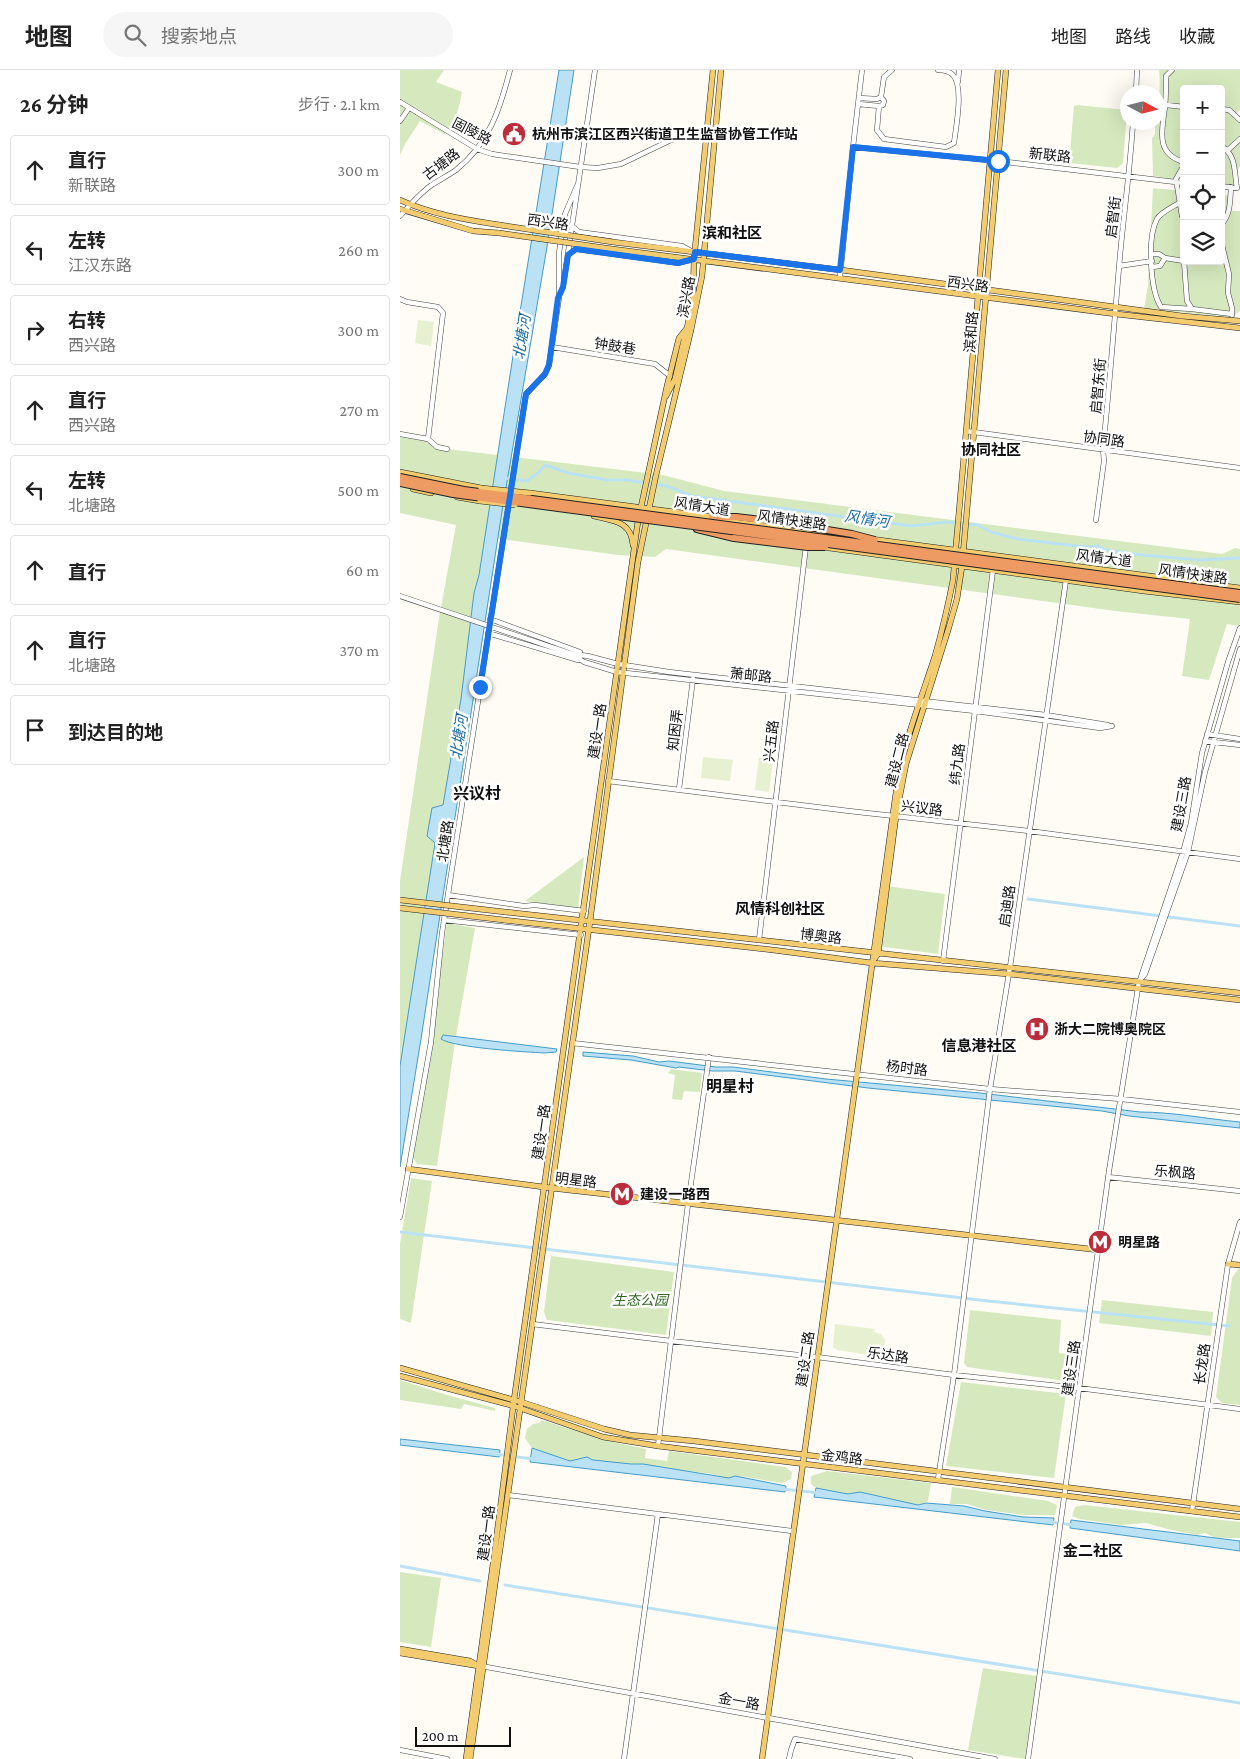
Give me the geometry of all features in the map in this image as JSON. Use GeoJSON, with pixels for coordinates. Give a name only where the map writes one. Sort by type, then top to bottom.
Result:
{"type":"FeatureCollection","features":[{"type":"Feature","properties":{"kind":"highway","name":"风情快速路"},"geometry":{"type":"LineString","coordinates":[[400,477],[464,490],[1240,593]]}},
{"type":"Feature","properties":{"kind":"highway","name":"风情快速路"},"geometry":{"type":"LineString","coordinates":[[400,484],[452,494],[1240,600]]}},
{"type":"Feature","properties":{"kind":"highway"},"geometry":{"type":"LineString","coordinates":[[712,517],[736,517],[778,522],[852,534],[898,547]]}},
{"type":"Feature","properties":{"kind":"highway"},"geometry":{"type":"LineString","coordinates":[[697,529],[734,538],[808,547],[852,547]]}},
{"type":"Feature","properties":{"kind":"main road","name":"滨兴路"},"geometry":{"type":"LineString","coordinates":[[641,508],[679,338],[687,328],[693,299],[694,259],[713,70]]}},
{"type":"Feature","properties":{"kind":"main road","name":"滨兴路"},"geometry":{"type":"LineString","coordinates":[[647,523],[656,475],[692,330],[704,253],[721,70]]}},
{"type":"Feature","properties":{"kind":"main road","name":"滨和路"},"geometry":{"type":"LineString","coordinates":[[954,564],[998,70]]}},
{"type":"Feature","properties":{"kind":"main road","name":"滨和路"},"geometry":{"type":"LineString","coordinates":[[962,566],[1006,70]]}},
{"type":"Feature","properties":{"kind":"main road","name":"西兴路"},"geometry":{"type":"LineString","coordinates":[[400,200],[477,222],[613,242],[840,270],[1182,316],[1240,321]]}},
{"type":"Feature","properties":{"kind":"main road","name":"西兴路"},"geometry":{"type":"LineString","coordinates":[[401,212],[473,231],[840,277],[986,298],[1240,328]]}},
{"type":"Feature","properties":{"kind":"main road"},"geometry":{"type":"LineString","coordinates":[[664,400],[676,379],[687,328]]}},
{"type":"Feature","properties":{"kind":"main road","name":"风情大道"},"geometry":{"type":"LineString","coordinates":[[400,472],[481,488],[1240,588]]}},
{"type":"Feature","properties":{"kind":"main road","name":"风情大道"},"geometry":{"type":"LineString","coordinates":[[400,484],[480,501],[1066,580],[1240,600]]}},
{"type":"Feature","properties":{"kind":"main road","name":"建设一路"},"geometry":{"type":"LineString","coordinates":[[466,1759],[482,1666],[521,1405],[539,1254],[537,1242],[641,508]]}},
{"type":"Feature","properties":{"kind":"main road"},"geometry":{"type":"LineString","coordinates":[[594,516],[623,524],[628,529],[632,536],[633,560]]}},
{"type":"Feature","properties":{"kind":"main road","name":"建设一路"},"geometry":{"type":"LineString","coordinates":[[470,1759],[514,1403],[539,1254],[543,1243],[590,920],[638,562],[647,523]]}},
{"type":"Feature","properties":{"kind":"main road","name":"建设二路"},"geometry":{"type":"LineString","coordinates":[[762,1759],[792,1531],[856,1087],[872,962],[876,954],[894,816],[946,616],[954,564]]}},
{"type":"Feature","properties":{"kind":"main road","name":"建设二路"},"geometry":{"type":"LineString","coordinates":[[922,703],[950,626],[962,566]]}},
{"type":"Feature","properties":{"kind":"main road","name":"兴议路"},"geometry":{"type":"LineString","coordinates":[[602,780],[608,781]]}},
{"type":"Feature","properties":{"kind":"main road","name":"博奥路"},"geometry":{"type":"LineString","coordinates":[[400,900],[1240,993]]}},
{"type":"Feature","properties":{"kind":"main road","name":"博奥路"},"geometry":{"type":"LineString","coordinates":[[400,908],[872,962],[1008,974],[1240,1000]]}},
{"type":"Feature","properties":{"kind":"main road","name":"明星路"},"geometry":{"type":"LineString","coordinates":[[408,1169],[545,1188],[1099,1250]]}},
{"type":"Feature","properties":{"kind":"main road"},"geometry":{"type":"LineString","coordinates":[[1228,1264],[1240,1265]]}},
{"type":"Feature","properties":{"kind":"main road","name":"金鸡路"},"geometry":{"type":"LineString","coordinates":[[400,1368],[604,1430],[630,1435],[1240,1509]]}},
{"type":"Feature","properties":{"kind":"main road","name":"金鸡路"},"geometry":{"type":"LineString","coordinates":[[400,1376],[448,1389],[514,1403]]}},
{"type":"Feature","properties":{"kind":"main road","name":"金鸡路"},"geometry":{"type":"LineString","coordinates":[[521,1405],[603,1436],[658,1446],[1240,1516]]}},
{"type":"Feature","properties":{"kind":"main road"},"geometry":{"type":"LineString","coordinates":[[400,1649],[411,1653]]}},
{"type":"Feature","properties":{"kind":"main road"},"geometry":{"type":"LineString","coordinates":[[400,1653],[411,1653]]}},
{"type":"Feature","properties":{"kind":"main road","name":"金一路"},"geometry":{"type":"LineString","coordinates":[[411,1653],[482,1666]]}},
{"type":"Feature","properties":{"kind":"street","name":"古塘路"},"geometry":{"type":"LineString","coordinates":[[401,212],[433,184],[458,169],[487,137],[510,70]]}},
{"type":"Feature","properties":{"kind":"street"},"geometry":{"type":"LineString","coordinates":[[558,298],[563,287],[576,186],[595,70]]}},
{"type":"Feature","properties":{"kind":"street"},"geometry":{"type":"LineString","coordinates":[[840,277],[862,70]]}},
{"type":"Feature","properties":{"kind":"street"},"geometry":{"type":"LineString","coordinates":[[858,104],[883,105],[884,101],[881,97],[884,76],[892,70]]}},
{"type":"Feature","properties":{"kind":"street"},"geometry":{"type":"LineString","coordinates":[[938,70],[946,70],[953,74],[958,84]]}},
{"type":"Feature","properties":{"kind":"street"},"geometry":{"type":"LineString","coordinates":[[879,106],[877,130],[884,139],[946,147],[954,143],[959,70]]}},
{"type":"Feature","properties":{"kind":"street"},"geometry":{"type":"LineString","coordinates":[[1136,85],[1137,70]]}},
{"type":"Feature","properties":{"kind":"street"},"geometry":{"type":"LineString","coordinates":[[1172,70],[1166,76],[1165,105],[1180,107]]}},
{"type":"Feature","properties":{"kind":"street"},"geometry":{"type":"LineString","coordinates":[[859,98],[877,99],[881,97]]}},
{"type":"Feature","properties":{"kind":"street","name":"固陵路"},"geometry":{"type":"LineString","coordinates":[[400,102],[477,150],[492,154],[580,167]]}},
{"type":"Feature","properties":{"kind":"street"},"geometry":{"type":"LineString","coordinates":[[400,121],[408,107]]}},
{"type":"Feature","properties":{"kind":"street"},"geometry":{"type":"LineString","coordinates":[[1225,110],[1229,110],[1240,120]]}},
{"type":"Feature","properties":{"kind":"street","name":"启智街"},"geometry":{"type":"LineString","coordinates":[[1116,314],[1119,266],[1130,176],[1133,130]]}},
{"type":"Feature","properties":{"kind":"street"},"geometry":{"type":"LineString","coordinates":[[1162,130],[1167,153],[1180,162]]}},
{"type":"Feature","properties":{"kind":"street"},"geometry":{"type":"LineString","coordinates":[[580,167],[598,168],[621,164],[671,140],[682,137],[706,138]]}},
{"type":"Feature","properties":{"kind":"street"},"geometry":{"type":"LineString","coordinates":[[1228,150],[1240,139]]}},
{"type":"Feature","properties":{"kind":"street"},"geometry":{"type":"LineString","coordinates":[[928,154],[929,145]]}},
{"type":"Feature","properties":{"kind":"street","name":"新联路"},"geometry":{"type":"LineString","coordinates":[[853,147],[990,160],[1180,182]]}},
{"type":"Feature","properties":{"kind":"street"},"geometry":{"type":"LineString","coordinates":[[1225,148],[1228,150],[1235,166],[1239,188],[1225,186]]}},
{"type":"Feature","properties":{"kind":"street"},"geometry":{"type":"LineString","coordinates":[[1180,173],[1176,182],[1180,206]]}},
{"type":"Feature","properties":{"kind":"street"},"geometry":{"type":"LineString","coordinates":[[552,347],[558,298],[559,253],[565,214],[576,186]]}},
{"type":"Feature","properties":{"kind":"street"},"geometry":{"type":"LineString","coordinates":[[1225,221],[1230,208],[1231,187]]}},
{"type":"Feature","properties":{"kind":"street"},"geometry":{"type":"LineString","coordinates":[[1179,203],[1158,217],[1153,228],[1152,267],[1157,300],[1161,307],[1232,314]]}},
{"type":"Feature","properties":{"kind":"street","name":"西兴路"},"geometry":{"type":"LineString","coordinates":[[572,226],[579,232],[682,246],[695,252]]}},
{"type":"Feature","properties":{"kind":"street","name":"西兴路"},"geometry":{"type":"LineString","coordinates":[[568,255],[576,249],[678,263],[694,259]]}},
{"type":"Feature","properties":{"kind":"street"},"geometry":{"type":"LineString","coordinates":[[1152,254],[1160,254],[1165,258],[1180,260]]}},
{"type":"Feature","properties":{"kind":"street"},"geometry":{"type":"LineString","coordinates":[[1225,256],[1230,274],[1228,293],[1232,321]]}},
{"type":"Feature","properties":{"kind":"street"},"geometry":{"type":"LineString","coordinates":[[1152,267],[1160,266],[1165,258]]}},
{"type":"Feature","properties":{"kind":"street"},"geometry":{"type":"LineString","coordinates":[[1119,266],[1152,261]]}},
{"type":"Feature","properties":{"kind":"street"},"geometry":{"type":"LineString","coordinates":[[1184,265],[1187,301],[1192,309]]}},
{"type":"Feature","properties":{"kind":"street"},"geometry":{"type":"LineString","coordinates":[[400,299],[406,302],[438,307],[443,312],[428,439]]}},
{"type":"Feature","properties":{"kind":"street","name":"启智东街"},"geometry":{"type":"LineString","coordinates":[[1096,520],[1104,461],[1103,450],[1116,314]]}},
{"type":"Feature","properties":{"kind":"street","name":"钟鼓巷"},"geometry":{"type":"LineString","coordinates":[[552,347],[655,364],[670,376]]}},
{"type":"Feature","properties":{"kind":"street","name":"北塘路"},"geometry":{"type":"LineString","coordinates":[[400,1217],[433,1026],[444,920],[526,394],[545,374],[549,365],[552,347]]}},
{"type":"Feature","properties":{"kind":"street","name":"协同路"},"geometry":{"type":"LineString","coordinates":[[966,431],[1240,468]]}},
{"type":"Feature","properties":{"kind":"street"},"geometry":{"type":"LineString","coordinates":[[400,434],[428,439],[438,447],[447,449]]}},
{"type":"Feature","properties":{"kind":"street","name":"兴五路"},"geometry":{"type":"LineString","coordinates":[[759,940],[806,545]]}},
{"type":"Feature","properties":{"kind":"street","name":"纬九路"},"geometry":{"type":"LineString","coordinates":[[943,961],[993,570]]}},
{"type":"Feature","properties":{"kind":"street","name":"启迪路"},"geometry":{"type":"LineString","coordinates":[[938,1480],[954,1376],[990,1091],[1010,967],[1066,580]]}},
{"type":"Feature","properties":{"kind":"street"},"geometry":{"type":"LineString","coordinates":[[400,596],[572,654],[588,656]]}},
{"type":"Feature","properties":{"kind":"street"},"geometry":{"type":"LineString","coordinates":[[490,619],[588,656],[618,664],[693,677],[1112,726]]}},
{"type":"Feature","properties":{"kind":"street","name":"建设三路"},"geometry":{"type":"LineString","coordinates":[[1186,852],[1198,770],[1207,734],[1240,628]]}},
{"type":"Feature","properties":{"kind":"street"},"geometry":{"type":"LineString","coordinates":[[488,633],[617,672],[693,677]]}},
{"type":"Feature","properties":{"kind":"street","name":"建设三路"},"geometry":{"type":"LineString","coordinates":[[1028,1759],[1108,1178],[1138,988],[1145,974],[1186,852],[1205,772],[1240,649]]}},
{"type":"Feature","properties":{"kind":"street"},"geometry":{"type":"LineString","coordinates":[[572,654],[584,662]]}},
{"type":"Feature","properties":{"kind":"street","name":"知困弄"},"geometry":{"type":"LineString","coordinates":[[679,789],[693,677]]}},
{"type":"Feature","properties":{"kind":"street"},"geometry":{"type":"LineString","coordinates":[[1207,734],[1240,739]]}},
{"type":"Feature","properties":{"kind":"street"},"geometry":{"type":"LineString","coordinates":[[1205,741],[1240,745]]}},
{"type":"Feature","properties":{"kind":"street","name":"兴议路"},"geometry":{"type":"LineString","coordinates":[[608,781],[1029,831],[1240,859]]}},
{"type":"Feature","properties":{"kind":"street"},"geometry":{"type":"LineString","coordinates":[[448,896],[524,906],[535,905],[584,911]]}},
{"type":"Feature","properties":{"kind":"street"},"geometry":{"type":"LineString","coordinates":[[444,920],[580,935]]}},
{"type":"Feature","properties":{"kind":"street","name":"杨时路"},"geometry":{"type":"LineString","coordinates":[[572,1043],[710,1057],[857,1077],[990,1091],[1121,1098],[1240,1112]]}},
{"type":"Feature","properties":{"kind":"street"},"geometry":{"type":"LineString","coordinates":[[658,1446],[688,1204],[710,1057]]}},
{"type":"Feature","properties":{"kind":"street","name":"乐枫路"},"geometry":{"type":"LineString","coordinates":[[1108,1178],[1240,1191]]}},
{"type":"Feature","properties":{"kind":"street","name":"长龙路"},"geometry":{"type":"LineString","coordinates":[[1192,1511],[1228,1264],[1240,1222]]}},
{"type":"Feature","properties":{"kind":"street","name":"乐达路"},"geometry":{"type":"LineString","coordinates":[[532,1324],[817,1356],[954,1376],[1079,1388],[1240,1410]]}},
{"type":"Feature","properties":{"kind":"street"},"geometry":{"type":"LineString","coordinates":[[508,1495],[792,1531]]}},
{"type":"Feature","properties":{"kind":"street"},"geometry":{"type":"LineString","coordinates":[[624,1759],[658,1514]]}},
{"type":"Feature","properties":{"kind":"street","name":"金一路"},"geometry":{"type":"LineString","coordinates":[[482,1666],[995,1759]]}},
{"type":"Feature","properties":{"kind":"street"},"geometry":{"type":"LineString","coordinates":[[789,1759],[795,1739],[910,1759]]}},
{"type":"Feature","properties":{"kind":"street"},"geometry":{"type":"LineString","coordinates":[[400,1750],[448,1759]]}},
{"type":"Feature","properties":{"kind":"green space"},"geometry":{"type":"Polygon","coordinates":[[[400,70],[444,70],[436,82],[462,92],[454,120],[444,134],[420,121],[400,155],[400,70]]]}},
{"type":"Feature","properties":{"kind":"green space"},"geometry":{"type":"Polygon","coordinates":[[[1159,70],[1240,70],[1240,110],[1234,115],[1240,120],[1240,166],[1236,173],[1236,186],[1225,185],[1225,85],[1180,85],[1180,179],[1153,176],[1152,138],[1155,130],[1165,130],[1165,85],[1160,85],[1159,70]]]}},
{"type":"Feature","properties":{"kind":"green space"},"geometry":{"type":"Polygon","coordinates":[[[1074,106],[1120,109],[1120,130],[1125,130],[1123,163],[1117,168],[1069,163],[1074,106]]]}},
{"type":"Feature","properties":{"kind":"green space"},"geometry":{"type":"Polygon","coordinates":[[[1153,188],[1180,191],[1180,265],[1225,265],[1225,195],[1231,196],[1229,211],[1240,211],[1240,311],[1232,317],[1144,309],[1148,285],[1153,188]]]}},
{"type":"Feature","properties":{"kind":"green space"},"geometry":{"type":"Polygon","coordinates":[[[418,320],[434,322],[431,346],[415,343],[418,320]]]}},
{"type":"Feature","properties":{"kind":"green space"},"geometry":{"type":"Polygon","coordinates":[[[400,434],[428,439],[447,449],[663,475],[724,491],[1222,554],[1235,548],[1240,549],[1240,626],[1227,624],[1209,680],[1182,676],[1190,619],[1115,611],[666,549],[655,557],[618,555],[485,537],[474,593],[461,699],[443,805],[432,808],[427,836],[435,843],[400,1066],[400,881],[439,618],[456,525],[400,513],[400,434]]]}},
{"type":"Feature","properties":{"kind":"green space"},"geometry":{"type":"Polygon","coordinates":[[[703,757],[733,760],[730,781],[701,778],[703,757]]]}},
{"type":"Feature","properties":{"kind":"green space"},"geometry":{"type":"Polygon","coordinates":[[[759,758],[773,760],[769,792],[755,790],[759,758]]]}},
{"type":"Feature","properties":{"kind":"green space"},"geometry":{"type":"Polygon","coordinates":[[[584,857],[578,908],[525,901],[584,857]]]}},
{"type":"Feature","properties":{"kind":"green space"},"geometry":{"type":"Polygon","coordinates":[[[886,886],[945,894],[938,954],[878,946],[886,886]]]}},
{"type":"Feature","properties":{"kind":"green space"},"geometry":{"type":"Polygon","coordinates":[[[447,923],[475,928],[455,1042],[437,1166],[417,1164],[413,1158],[447,923]]]}},
{"type":"Feature","properties":{"kind":"green space"},"geometry":{"type":"Polygon","coordinates":[[[671,1069],[702,1073],[700,1092],[684,1091],[682,1100],[672,1099],[675,1075],[668,1073],[671,1069]]]}},
{"type":"Feature","properties":{"kind":"green space"},"geometry":{"type":"Polygon","coordinates":[[[411,1178],[432,1181],[411,1323],[400,1319],[400,1244],[411,1178]]]}},
{"type":"Feature","properties":{"kind":"green space","name":"生态公园"},"geometry":{"type":"Polygon","coordinates":[[[551,1256],[674,1272],[666,1335],[547,1320],[544,1312],[551,1256]]]}},
{"type":"Feature","properties":{"kind":"green space"},"geometry":{"type":"Polygon","coordinates":[[[1239,1268],[1240,1405],[1222,1403],[1216,1397],[1232,1278],[1239,1268]]]}},
{"type":"Feature","properties":{"kind":"green space"},"geometry":{"type":"Polygon","coordinates":[[[1102,1300],[1213,1312],[1211,1336],[1099,1323],[1102,1300]]]}},
{"type":"Feature","properties":{"kind":"green space"},"geometry":{"type":"Polygon","coordinates":[[[970,1310],[1061,1320],[1059,1353],[1075,1355],[1071,1379],[1065,1381],[967,1367],[964,1363],[970,1310]]]}},
{"type":"Feature","properties":{"kind":"green space"},"geometry":{"type":"Polygon","coordinates":[[[835,1324],[875,1329],[874,1332],[881,1334],[885,1340],[883,1357],[837,1350],[833,1347],[835,1324]]]}},
{"type":"Feature","properties":{"kind":"green space"},"geometry":{"type":"Polygon","coordinates":[[[400,1380],[495,1408],[495,1411],[464,1404],[461,1409],[400,1400],[400,1380]]]}},
{"type":"Feature","properties":{"kind":"green space"},"geometry":{"type":"Polygon","coordinates":[[[961,1382],[1066,1394],[1054,1478],[946,1466],[961,1382]]]}},
{"type":"Feature","properties":{"kind":"green space"},"geometry":{"type":"Polygon","coordinates":[[[541,1420],[613,1442],[646,1449],[645,1458],[667,1461],[669,1451],[785,1467],[792,1472],[791,1479],[782,1483],[746,1477],[735,1476],[729,1478],[706,1473],[593,1460],[587,1457],[570,1461],[532,1448],[525,1438],[527,1429],[533,1424],[540,1423],[541,1420]]]}},
{"type":"Feature","properties":{"kind":"green space"},"geometry":{"type":"Polygon","coordinates":[[[827,1471],[931,1483],[928,1501],[918,1505],[860,1492],[848,1494],[816,1488],[811,1484],[811,1476],[827,1471]]]}},
{"type":"Feature","properties":{"kind":"green space"},"geometry":{"type":"Polygon","coordinates":[[[952,1487],[1048,1501],[1057,1505],[1055,1515],[1023,1515],[986,1510],[967,1504],[950,1504],[952,1487]]]}},
{"type":"Feature","properties":{"kind":"green space"},"geometry":{"type":"Polygon","coordinates":[[[1084,1505],[1240,1522],[1240,1538],[1216,1538],[1205,1533],[1197,1535],[1146,1523],[1121,1525],[1079,1519],[1072,1516],[1075,1507],[1084,1505]]]}},
{"type":"Feature","properties":{"kind":"green space"},"geometry":{"type":"Polygon","coordinates":[[[400,1572],[441,1578],[431,1647],[400,1642],[400,1572]]]}},
{"type":"Feature","properties":{"kind":"green space"},"geometry":{"type":"Polygon","coordinates":[[[983,1668],[1037,1676],[1025,1759],[968,1750],[983,1668]]]}},
{"type":"Feature","properties":{"kind":"water","name":"北塘河"},"geometry":{"type":"Polygon","coordinates":[[[559,70],[574,70],[547,247],[502,511],[400,1167],[400,1066],[435,843],[427,836],[432,808],[443,805],[461,699],[474,593],[479,575],[559,70]]]}},
{"type":"Feature","properties":{"kind":"water"},"geometry":{"type":"Polygon","coordinates":[[[443,1035],[557,1049],[556,1052],[545,1053],[507,1051],[460,1045],[441,1039],[443,1035]]]}},
{"type":"Feature","properties":{"kind":"water"},"geometry":{"type":"Polygon","coordinates":[[[583,1052],[633,1056],[659,1062],[669,1061],[716,1067],[733,1067],[826,1079],[980,1093],[1140,1112],[1177,1114],[1240,1122],[1240,1128],[1129,1116],[1102,1111],[868,1088],[735,1071],[676,1068],[631,1060],[583,1056],[583,1052]]]}},
{"type":"Feature","properties":{"kind":"water"},"geometry":{"type":"Polygon","coordinates":[[[400,1439],[500,1450],[499,1457],[400,1445],[400,1439]]]}},
{"type":"Feature","properties":{"kind":"water"},"geometry":{"type":"Polygon","coordinates":[[[532,1448],[570,1461],[587,1457],[593,1460],[643,1464],[729,1478],[735,1476],[786,1486],[785,1492],[530,1462],[532,1448]]]}},
{"type":"Feature","properties":{"kind":"water"},"geometry":{"type":"Polygon","coordinates":[[[816,1488],[848,1494],[860,1492],[918,1505],[926,1503],[964,1506],[1023,1517],[1054,1518],[1053,1525],[814,1497],[816,1488]]]}},
{"type":"Feature","properties":{"kind":"water"},"geometry":{"type":"Polygon","coordinates":[[[1071,1520],[1240,1541],[1240,1551],[1070,1528],[1071,1520]]]}},
{"type":"Feature","properties":{"kind":"waterway","name":"风情河"},"geometry":{"type":"LineString","coordinates":[[505,478],[527,481],[545,465],[568,473],[607,480],[626,480],[667,486],[692,496],[911,526],[947,522],[978,525],[991,532],[1017,539],[1086,547],[1098,546],[1105,550],[1142,555],[1199,560],[1240,558]]}},
{"type":"Feature","properties":{"kind":"waterway"},"geometry":{"type":"LineString","coordinates":[[1028,899],[1240,926]]}},
{"type":"Feature","properties":{"kind":"waterway"},"geometry":{"type":"LineString","coordinates":[[400,1232],[988,1301],[1229,1326]]}},
{"type":"Feature","properties":{"kind":"waterway"},"geometry":{"type":"LineString","coordinates":[[495,1454],[533,1459]]}},
{"type":"Feature","properties":{"kind":"waterway"},"geometry":{"type":"LineString","coordinates":[[783,1489],[819,1493]]}},
{"type":"Feature","properties":{"kind":"waterway"},"geometry":{"type":"LineString","coordinates":[[1051,1522],[1074,1525]]}},
{"type":"Feature","properties":{"kind":"waterway"},"geometry":{"type":"LineString","coordinates":[[400,1566],[480,1581]]}},
{"type":"Feature","properties":{"kind":"waterway"},"geometry":{"type":"LineString","coordinates":[[505,1585],[1240,1703]]}},
{"type":"Feature","properties":{"kind":"place","name":"杭州市滨江区西兴街道卫生监督协管工作站"},"geometry":{"type":"Point","coordinates":[514,134]}},
{"type":"Feature","properties":{"kind":"place","name":"浙大二院博奥院区"},"geometry":{"type":"Point","coordinates":[1037,1029]}},
{"type":"Feature","properties":{"kind":"place","name":"建设一路西"},"geometry":{"type":"Point","coordinates":[622,1194]}},
{"type":"Feature","properties":{"kind":"place","name":"明星路"},"geometry":{"type":"Point","coordinates":[1100,1242]}},
{"type":"Feature","properties":{"kind":"district","name":"滨和社区"},"geometry":{"type":"Point","coordinates":[732,233]}},
{"type":"Feature","properties":{"kind":"district","name":"协同社区"},"geometry":{"type":"Point","coordinates":[991,450]}},
{"type":"Feature","properties":{"kind":"district","name":"兴议村"},"geometry":{"type":"Point","coordinates":[477,793]}},
{"type":"Feature","properties":{"kind":"district","name":"风情科创社区"},"geometry":{"type":"Point","coordinates":[780,909]}},
{"type":"Feature","properties":{"kind":"district","name":"信息港社区"},"geometry":{"type":"Point","coordinates":[979,1046]}},
{"type":"Feature","properties":{"kind":"district","name":"明星村"},"geometry":{"type":"Point","coordinates":[730,1086]}},
{"type":"Feature","properties":{"kind":"district","name":"金二社区"},"geometry":{"type":"Point","coordinates":[1093,1551]}},
{"type":"Feature","properties":{"kind":"route"},"geometry":{"type":"LineString","coordinates":[[480,687],[526,394],[540,381],[549,365],[558,298],[563,287],[568,255],[571,251],[576,249],[678,263],[694,259],[695,252],[840,270],[853,147],[998,161]]}}]}
